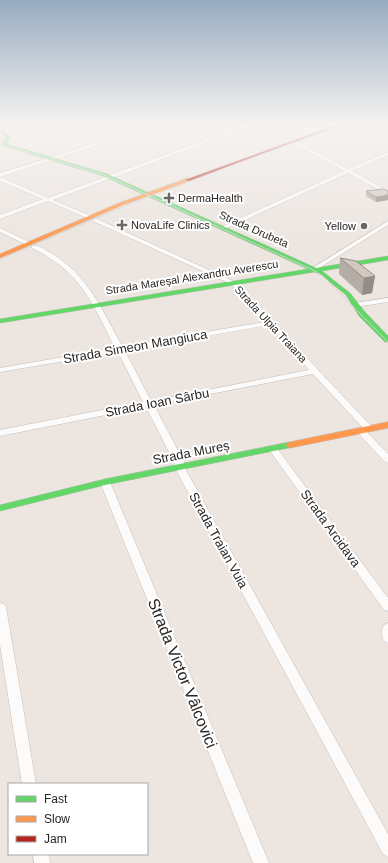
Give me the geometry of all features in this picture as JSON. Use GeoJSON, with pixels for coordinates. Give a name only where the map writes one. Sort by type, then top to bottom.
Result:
{"type":"FeatureCollection","features":[{"type":"Feature","properties":{"kind":"street"},"geometry":{"type":"LineString","coordinates":[[0,175],[37,163]]}},
{"type":"Feature","properties":{"kind":"street","name":"Strada Drubeta"},"geometry":{"type":"LineString","coordinates":[[65,163],[108,176],[327,276],[348,294],[362,314],[388,340]]}},
{"type":"Feature","properties":{"kind":"street"},"geometry":{"type":"LineString","coordinates":[[0,217],[144,163]]}},
{"type":"Feature","properties":{"kind":"street"},"geometry":{"type":"LineString","coordinates":[[0,261],[147,194],[234,163]]}},
{"type":"Feature","properties":{"kind":"street"},"geometry":{"type":"LineString","coordinates":[[334,163],[388,193]]}},
{"type":"Feature","properties":{"kind":"street"},"geometry":{"type":"LineString","coordinates":[[223,228],[366,163]]}},
{"type":"Feature","properties":{"kind":"street","name":"Strada Ulpia Traiana"},"geometry":{"type":"LineString","coordinates":[[0,179],[233,283],[314,371],[365,430],[388,460]]}},
{"type":"Feature","properties":{"kind":"street"},"geometry":{"type":"LineString","coordinates":[[314,269],[388,223]]}},
{"type":"Feature","properties":{"kind":"street","name":"Strada Traian Vuia"},"geometry":{"type":"LineString","coordinates":[[0,230],[49,254],[68,267],[84,285],[120,349],[181,468],[388,849]]}},
{"type":"Feature","properties":{"kind":"street"},"geometry":{"type":"LineString","coordinates":[[0,256],[32,246]]}},
{"type":"Feature","properties":{"kind":"street","name":"Strada Mareșal Alexandru Averescu"},"geometry":{"type":"LineString","coordinates":[[0,321],[388,258]]}},
{"type":"Feature","properties":{"kind":"street"},"geometry":{"type":"LineString","coordinates":[[355,305],[388,300]]}},
{"type":"Feature","properties":{"kind":"street","name":"Strada Simeon Mangiuca"},"geometry":{"type":"LineString","coordinates":[[0,370],[270,323]]}},
{"type":"Feature","properties":{"kind":"street","name":"Strada Ioan Sârbu"},"geometry":{"type":"LineString","coordinates":[[0,433],[314,371]]}},
{"type":"Feature","properties":{"kind":"street","name":"Strada Mureș"},"geometry":{"type":"LineString","coordinates":[[0,508],[105,482],[181,468],[388,425]]}},
{"type":"Feature","properties":{"kind":"street","name":"Strada Arcidava"},"geometry":{"type":"LineString","coordinates":[[273,449],[388,607]]}},
{"type":"Feature","properties":{"kind":"street","name":"Strada Victor Vâlcovici"},"geometry":{"type":"LineString","coordinates":[[105,482],[261,863]]}},
{"type":"Feature","properties":{"kind":"street"},"geometry":{"type":"LineString","coordinates":[[0,607],[29,783]]}},
{"type":"Feature","properties":{"kind":"street"},"geometry":{"type":"LineString","coordinates":[[388,628],[388,638]]}},
{"type":"Feature","properties":{"kind":"building"},"geometry":{"type":"Polygon","coordinates":[[[383,189],[388,191],[388,195],[376,197],[366,191],[383,189]]]}},
{"type":"Feature","properties":{"kind":"building"},"geometry":{"type":"Polygon","coordinates":[[[340,258],[356,261],[375,276],[364,278],[340,258]]]}},
{"type":"Feature","properties":{"kind":"tram line"},"geometry":{"type":"LineString","coordinates":[[65,163],[104,175],[150,196]]}},
{"type":"Feature","properties":{"kind":"tram line"},"geometry":{"type":"LineString","coordinates":[[150,196],[238,163]]}},
{"type":"Feature","properties":{"kind":"tram line"},"geometry":{"type":"LineString","coordinates":[[0,259],[150,196]]}},
{"type":"Feature","properties":{"kind":"tram line"},"geometry":{"type":"LineString","coordinates":[[150,196],[311,269],[323,276],[388,342]]}},
{"type":"Feature","properties":{"kind":"traffic: fast"},"geometry":{"type":"LineString","coordinates":[[66,163],[105,175],[322,273],[348,294],[362,314],[388,340]]}},
{"type":"Feature","properties":{"kind":"traffic: fast"},"geometry":{"type":"LineString","coordinates":[[0,321],[388,258]]}},
{"type":"Feature","properties":{"kind":"traffic: fast"},"geometry":{"type":"LineString","coordinates":[[0,508],[105,482],[290,445]]}},
{"type":"Feature","properties":{"kind":"traffic: slow"},"geometry":{"type":"LineString","coordinates":[[0,256],[121,204],[188,180]]}},
{"type":"Feature","properties":{"kind":"traffic: slow"},"geometry":{"type":"LineString","coordinates":[[290,445],[388,425]]}},
{"type":"Feature","properties":{"kind":"traffic: jam"},"geometry":{"type":"LineString","coordinates":[[188,180],[234,163]]}},
{"type":"Feature","properties":{"kind":"place","name":"DermaHealth"},"geometry":{"type":"Point","coordinates":[169,198]}},
{"type":"Feature","properties":{"kind":"place","name":"NovaLife Clinics"},"geometry":{"type":"Point","coordinates":[122,225]}},
{"type":"Feature","properties":{"kind":"place","name":"Yellow"},"geometry":{"type":"Point","coordinates":[364,226]}}]}
